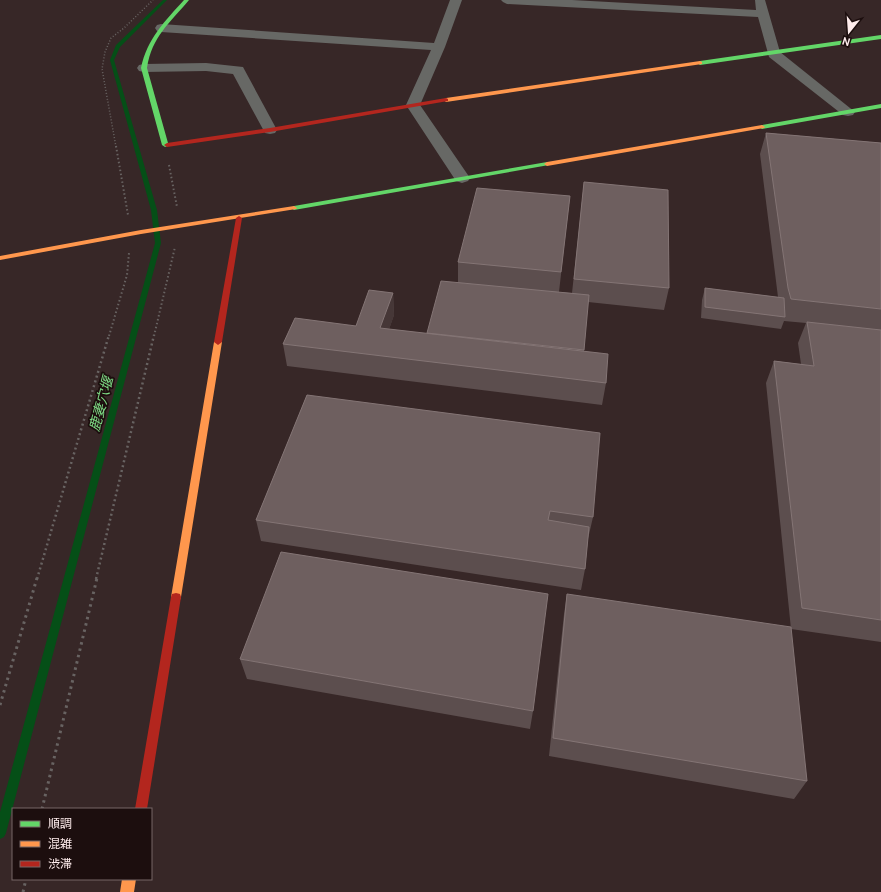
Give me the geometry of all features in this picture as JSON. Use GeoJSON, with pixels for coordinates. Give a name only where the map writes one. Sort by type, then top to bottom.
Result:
{"type":"FeatureCollection","features":[{"type":"Feature","properties":{"kind":"street"},"geometry":{"type":"LineString","coordinates":[[188,0],[161,28],[150,42],[144,61],[144,68],[165,145],[270,130],[413,105],[774,54],[881,37]]}},
{"type":"Feature","properties":{"kind":"street"},"geometry":{"type":"LineString","coordinates":[[413,105],[439,47],[456,0]]}},
{"type":"Feature","properties":{"kind":"street"},"geometry":{"type":"LineString","coordinates":[[507,0],[764,14]]}},
{"type":"Feature","properties":{"kind":"street"},"geometry":{"type":"LineString","coordinates":[[760,0],[774,54],[848,112]]}},
{"type":"Feature","properties":{"kind":"street"},"geometry":{"type":"LineString","coordinates":[[161,28],[439,47]]}},
{"type":"Feature","properties":{"kind":"street"},"geometry":{"type":"LineString","coordinates":[[144,68],[206,67],[238,70],[270,130]]}},
{"type":"Feature","properties":{"kind":"street"},"geometry":{"type":"LineString","coordinates":[[413,105],[462,178]]}},
{"type":"Feature","properties":{"kind":"street"},"geometry":{"type":"LineString","coordinates":[[0,258],[136,233],[239,218],[881,106]]}},
{"type":"Feature","properties":{"kind":"street"},"geometry":{"type":"LineString","coordinates":[[141,808],[239,218]]}},
{"type":"Feature","properties":{"kind":"street"},"geometry":{"type":"LineString","coordinates":[[127,892],[129,880]]}},
{"type":"Feature","properties":{"kind":"path"},"geometry":{"type":"LineString","coordinates":[[0,705],[127,275],[136,233],[102,69],[105,52],[111,38],[124,28],[153,0]]}},
{"type":"Feature","properties":{"kind":"path"},"geometry":{"type":"LineString","coordinates":[[42,808],[180,226],[165,145]]}},
{"type":"Feature","properties":{"kind":"path"},"geometry":{"type":"LineString","coordinates":[[23,892],[26,880]]}},
{"type":"Feature","properties":{"kind":"building"},"geometry":{"type":"Polygon","coordinates":[[[766,133],[881,143],[881,309],[791,299],[788,288],[766,133]]]}},
{"type":"Feature","properties":{"kind":"building"},"geometry":{"type":"Polygon","coordinates":[[[584,182],[668,190],[669,288],[574,279],[584,182]]]}},
{"type":"Feature","properties":{"kind":"building"},"geometry":{"type":"Polygon","coordinates":[[[477,188],[570,196],[561,272],[458,262],[477,188]]]}},
{"type":"Feature","properties":{"kind":"building"},"geometry":{"type":"Polygon","coordinates":[[[441,281],[589,295],[584,350],[427,333],[441,281]]]}},
{"type":"Feature","properties":{"kind":"building"},"geometry":{"type":"Polygon","coordinates":[[[705,288],[784,298],[785,317],[705,307],[705,288]]]}},
{"type":"Feature","properties":{"kind":"building"},"geometry":{"type":"Polygon","coordinates":[[[369,290],[393,293],[380,328],[608,354],[606,383],[283,344],[295,318],[356,326],[369,290]]]}},
{"type":"Feature","properties":{"kind":"building"},"geometry":{"type":"Polygon","coordinates":[[[807,322],[881,330],[881,620],[802,608],[774,361],[814,366],[807,322]]]}},
{"type":"Feature","properties":{"kind":"building"},"geometry":{"type":"Polygon","coordinates":[[[307,395],[600,433],[593,517],[550,511],[548,520],[589,527],[585,569],[256,520],[307,395]]]}},
{"type":"Feature","properties":{"kind":"building"},"geometry":{"type":"Polygon","coordinates":[[[281,552],[548,594],[533,711],[240,659],[281,552]]]}},
{"type":"Feature","properties":{"kind":"building"},"geometry":{"type":"Polygon","coordinates":[[[567,594],[791,627],[807,781],[553,738],[567,594]]]}},
{"type":"Feature","properties":{"kind":"waterway","name":"鹿妻穴堰"},"geometry":{"type":"LineString","coordinates":[[0,833],[158,243],[154,210],[112,60],[118,46],[165,0]]}},
{"type":"Feature","properties":{"kind":"traffic: fast"},"geometry":{"type":"LineString","coordinates":[[167,145],[165,145],[144,68],[149,48],[154,39],[187,0]]}},
{"type":"Feature","properties":{"kind":"traffic: fast"},"geometry":{"type":"LineString","coordinates":[[700,63],[881,37]]}},
{"type":"Feature","properties":{"kind":"traffic: fast"},"geometry":{"type":"LineString","coordinates":[[762,127],[881,106]]}},
{"type":"Feature","properties":{"kind":"traffic: fast"},"geometry":{"type":"LineString","coordinates":[[294,208],[547,164]]}},
{"type":"Feature","properties":{"kind":"traffic: slow"},"geometry":{"type":"LineString","coordinates":[[446,100],[700,63]]}},
{"type":"Feature","properties":{"kind":"traffic: slow"},"geometry":{"type":"LineString","coordinates":[[547,164],[762,127]]}},
{"type":"Feature","properties":{"kind":"traffic: slow"},"geometry":{"type":"LineString","coordinates":[[0,258],[141,232],[294,208]]}},
{"type":"Feature","properties":{"kind":"traffic: slow"},"geometry":{"type":"LineString","coordinates":[[176,597],[218,342]]}},
{"type":"Feature","properties":{"kind":"traffic: slow"},"geometry":{"type":"LineString","coordinates":[[127,892],[129,880]]}},
{"type":"Feature","properties":{"kind":"traffic: jam"},"geometry":{"type":"LineString","coordinates":[[167,145],[270,130],[446,100]]}},
{"type":"Feature","properties":{"kind":"traffic: jam"},"geometry":{"type":"LineString","coordinates":[[218,342],[239,218]]}},
{"type":"Feature","properties":{"kind":"traffic: jam"},"geometry":{"type":"LineString","coordinates":[[141,808],[176,597]]}}]}
